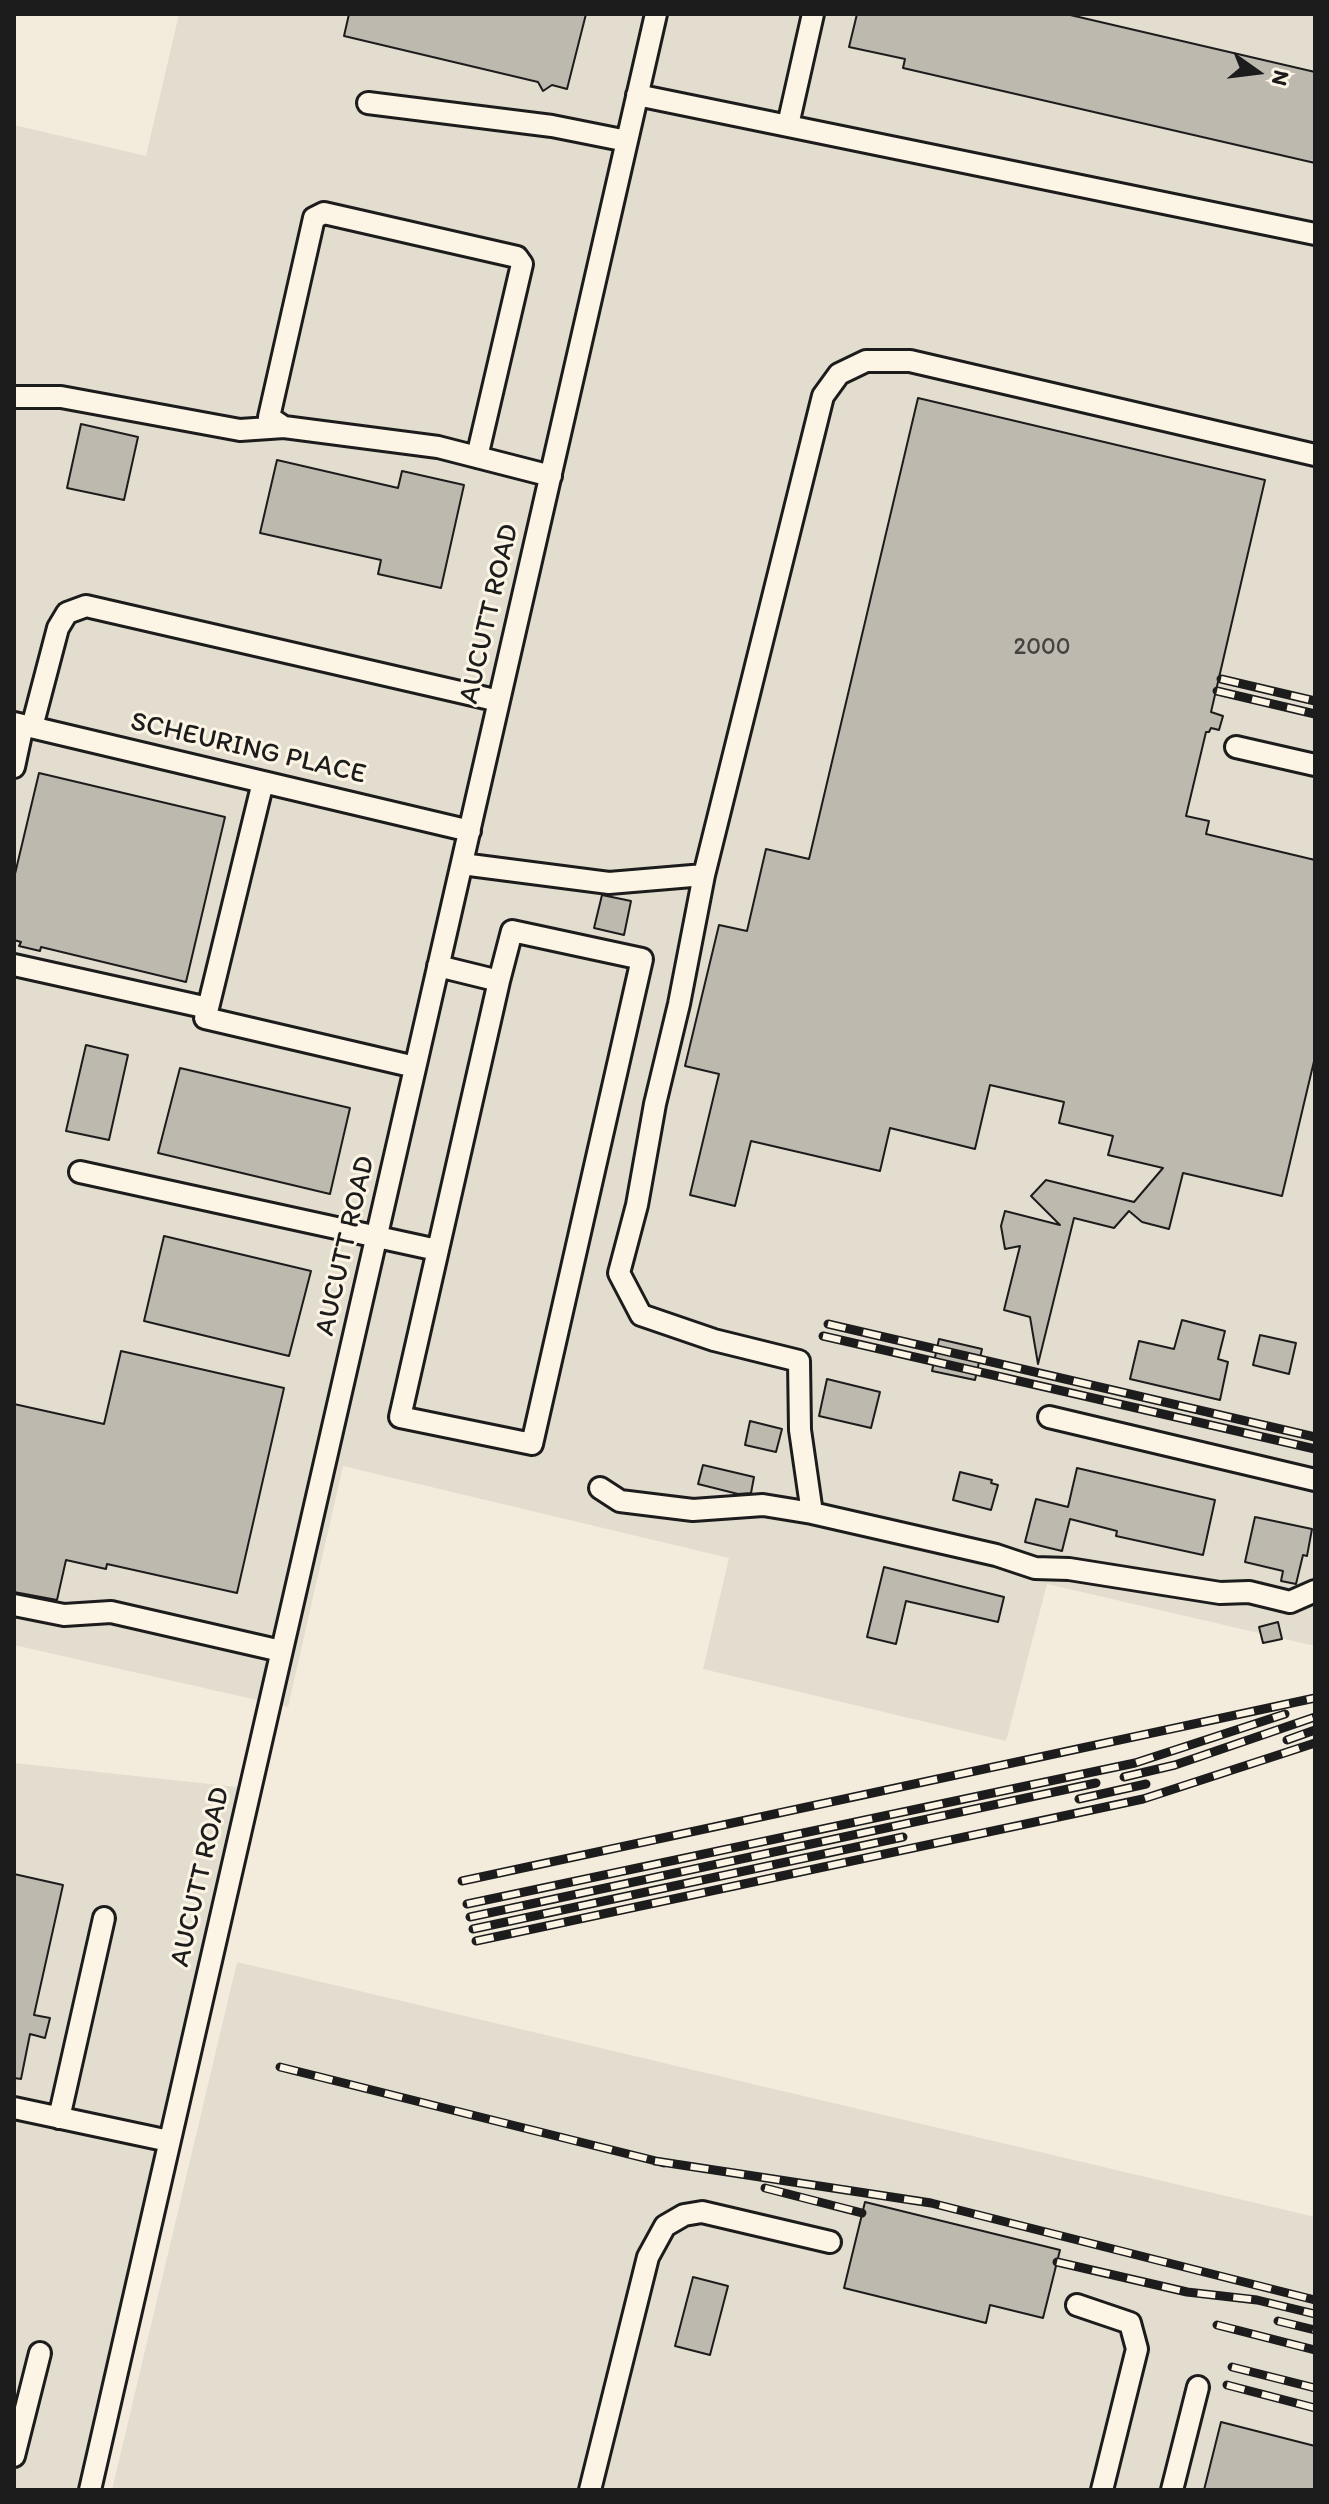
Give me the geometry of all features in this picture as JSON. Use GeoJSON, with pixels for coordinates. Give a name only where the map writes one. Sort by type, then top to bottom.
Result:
{"type":"FeatureCollection","features":[{"type":"Feature","properties":{"kind":"street","name":"AUCUTT ROAD"},"geometry":{"type":"LineString","coordinates":[[90,2490],[656,14]]}},
{"type":"Feature","properties":{"kind":"street"},"geometry":{"type":"LineString","coordinates":[[788,125],[813,14]]}},
{"type":"Feature","properties":{"kind":"street"},"geometry":{"type":"LineString","coordinates":[[637,95],[1315,234]]}},
{"type":"Feature","properties":{"kind":"street"},"geometry":{"type":"LineString","coordinates":[[368,103],[552,126],[627,141]]}},
{"type":"Feature","properties":{"kind":"street"},"geometry":{"type":"LineString","coordinates":[[284,427],[269,417],[314,218],[324,213],[517,257],[522,264],[477,457]]}},
{"type":"Feature","properties":{"kind":"street"},"geometry":{"type":"LineString","coordinates":[[812,1513],[800,1430],[799,1361],[714,1340],[641,1315],[619,1273],[637,1205],[655,1104],[679,1004],[704,875],[823,396],[839,374],[866,361],[910,361],[1315,455]]}},
{"type":"Feature","properties":{"kind":"street"},"geometry":{"type":"LineString","coordinates":[[14,397],[61,397],[240,430],[284,427],[438,447],[551,476]]}},
{"type":"Feature","properties":{"kind":"street"},"geometry":{"type":"LineString","coordinates":[[14,767],[23,725],[58,628],[67,613],[86,606],[499,701]]}},
{"type":"Feature","properties":{"kind":"street","name":"SCHEURING PLACE"},"geometry":{"type":"LineString","coordinates":[[23,725],[470,831]]}},
{"type":"Feature","properties":{"kind":"street"},"geometry":{"type":"LineString","coordinates":[[1236,747],[1315,765]]}},
{"type":"Feature","properties":{"kind":"street"},"geometry":{"type":"LineString","coordinates":[[263,782],[205,1018],[415,1067]]}},
{"type":"Feature","properties":{"kind":"street"},"geometry":{"type":"LineString","coordinates":[[462,864],[609,883],[704,875]]}},
{"type":"Feature","properties":{"kind":"street"},"geometry":{"type":"LineString","coordinates":[[512,931],[642,959],[532,1444],[400,1417],[499,981],[512,931]]}},
{"type":"Feature","properties":{"kind":"street"},"geometry":{"type":"LineString","coordinates":[[14,965],[208,1008]]}},
{"type":"Feature","properties":{"kind":"street"},"geometry":{"type":"LineString","coordinates":[[438,966],[499,981]]}},
{"type":"Feature","properties":{"kind":"street"},"geometry":{"type":"LineString","coordinates":[[80,1172],[437,1250]]}},
{"type":"Feature","properties":{"kind":"street"},"geometry":{"type":"LineString","coordinates":[[1049,1417],[1315,1480]]}},
{"type":"Feature","properties":{"kind":"street"},"geometry":{"type":"LineString","coordinates":[[600,1488],[620,1501],[693,1510],[763,1505],[812,1513],[996,1555],[1035,1568],[1069,1569],[1220,1593],[1249,1592],[1290,1602],[1315,1591]]}},
{"type":"Feature","properties":{"kind":"street"},"geometry":{"type":"LineString","coordinates":[[14,1605],[64,1615],[111,1612],[281,1651]]}},
{"type":"Feature","properties":{"kind":"street"},"geometry":{"type":"LineString","coordinates":[[59,2118],[104,1918]]}},
{"type":"Feature","properties":{"kind":"street"},"geometry":{"type":"LineString","coordinates":[[14,2108],[169,2141]]}},
{"type":"Feature","properties":{"kind":"street"},"geometry":{"type":"LineString","coordinates":[[590,2490],[648,2257],[665,2226],[684,2215],[702,2212],[830,2242]]}},
{"type":"Feature","properties":{"kind":"street"},"geometry":{"type":"LineString","coordinates":[[1077,2305],[1130,2323],[1137,2349],[1102,2490]]}},
{"type":"Feature","properties":{"kind":"street"},"geometry":{"type":"LineString","coordinates":[[14,2456],[40,2353]]}},
{"type":"Feature","properties":{"kind":"street"},"geometry":{"type":"LineString","coordinates":[[1172,2490],[1198,2387]]}},
{"type":"Feature","properties":{"kind":"shaded area"},"geometry":{"type":"Polygon","coordinates":[[[179,14],[1315,14],[1315,1646],[1047,1584],[1006,1741],[703,1669],[729,1558],[343,1466],[288,1707],[14,1645],[14,125],[146,156],[179,14]]]}},
{"type":"Feature","properties":{"kind":"shaded area"},"geometry":{"type":"Polygon","coordinates":[[[14,1763],[238,1787],[79,2490],[14,2490],[14,1763]]]}},
{"type":"Feature","properties":{"kind":"shaded area"},"geometry":{"type":"Polygon","coordinates":[[[237,1962],[1315,2217],[1315,2490],[112,2490],[237,1962]]]}},
{"type":"Feature","properties":{"kind":"building"},"geometry":{"type":"Polygon","coordinates":[[[349,14],[586,14],[567,89],[552,85],[543,91],[538,82],[344,36],[349,14]]]}},
{"type":"Feature","properties":{"kind":"building"},"geometry":{"type":"Polygon","coordinates":[[[857,14],[1066,14],[1315,72],[1315,163],[903,68],[905,59],[849,47],[857,14]]]}},
{"type":"Feature","properties":{"kind":"building"},"geometry":{"type":"Polygon","coordinates":[[[918,398],[1265,480],[1211,712],[1223,716],[1219,730],[1211,728],[1206,732],[1186,816],[1209,821],[1206,834],[1315,860],[1315,1057],[1282,1196],[1183,1173],[1169,1229],[1142,1222],[1129,1211],[1114,1228],[1074,1218],[1038,1364],[1030,1317],[1004,1310],[1020,1246],[1005,1249],[1001,1226],[1005,1211],[1060,1225],[1031,1196],[1046,1180],[1134,1202],[1163,1168],[1108,1155],[1113,1136],[1059,1123],[1064,1102],[990,1085],[975,1149],[890,1128],[880,1171],[751,1141],[735,1206],[690,1195],[719,1074],[685,1066],[719,925],[747,931],[766,849],[809,859],[918,398]]]}},
{"type":"Feature","properties":{"kind":"building"},"geometry":{"type":"Polygon","coordinates":[[[81,424],[138,437],[124,500],[67,488],[81,424]]]}},
{"type":"Feature","properties":{"kind":"building"},"geometry":{"type":"Polygon","coordinates":[[[277,460],[398,488],[402,471],[464,485],[441,588],[378,574],[381,560],[260,533],[277,460]]]}},
{"type":"Feature","properties":{"kind":"building"},"geometry":{"type":"Polygon","coordinates":[[[39,773],[225,817],[186,982],[41,947],[40,951],[19,946],[21,942],[14,940],[14,878],[39,773]]]}},
{"type":"Feature","properties":{"kind":"building"},"geometry":{"type":"Polygon","coordinates":[[[602,895],[631,901],[624,935],[594,928],[602,895]]]}},
{"type":"Feature","properties":{"kind":"building"},"geometry":{"type":"Polygon","coordinates":[[[86,1045],[128,1055],[109,1140],[66,1131],[86,1045]]]}},
{"type":"Feature","properties":{"kind":"building"},"geometry":{"type":"Polygon","coordinates":[[[180,1068],[350,1108],[330,1194],[158,1153],[180,1068]]]}},
{"type":"Feature","properties":{"kind":"building"},"geometry":{"type":"Polygon","coordinates":[[[164,1236],[311,1271],[289,1356],[144,1321],[164,1236]]]}},
{"type":"Feature","properties":{"kind":"building"},"geometry":{"type":"Polygon","coordinates":[[[1182,1320],[1225,1331],[1218,1359],[1228,1362],[1220,1400],[1130,1379],[1139,1341],[1174,1349],[1182,1320]]]}},
{"type":"Feature","properties":{"kind":"building"},"geometry":{"type":"Polygon","coordinates":[[[1260,1335],[1296,1343],[1289,1374],[1253,1365],[1260,1335]]]}},
{"type":"Feature","properties":{"kind":"building"},"geometry":{"type":"Polygon","coordinates":[[[939,1339],[982,1349],[975,1380],[932,1371],[939,1339]]]}},
{"type":"Feature","properties":{"kind":"building"},"geometry":{"type":"Polygon","coordinates":[[[121,1351],[284,1388],[237,1593],[107,1564],[106,1569],[66,1560],[57,1600],[14,1592],[14,1404],[104,1424],[121,1351]]]}},
{"type":"Feature","properties":{"kind":"building"},"geometry":{"type":"Polygon","coordinates":[[[827,1379],[880,1392],[871,1428],[819,1416],[827,1379]]]}},
{"type":"Feature","properties":{"kind":"building"},"geometry":{"type":"Polygon","coordinates":[[[750,1421],[782,1429],[776,1452],[745,1445],[750,1421]]]}},
{"type":"Feature","properties":{"kind":"building"},"geometry":{"type":"Polygon","coordinates":[[[703,1465],[754,1477],[751,1493],[738,1494],[698,1484],[703,1465]]]}},
{"type":"Feature","properties":{"kind":"building"},"geometry":{"type":"Polygon","coordinates":[[[1077,1468],[1215,1500],[1203,1555],[1116,1536],[1117,1531],[1070,1519],[1062,1551],[1025,1542],[1036,1499],[1068,1507],[1077,1468]]]}},
{"type":"Feature","properties":{"kind":"building"},"geometry":{"type":"Polygon","coordinates":[[[960,1472],[992,1480],[991,1483],[998,1485],[991,1510],[953,1500],[960,1472]]]}},
{"type":"Feature","properties":{"kind":"building"},"geometry":{"type":"Polygon","coordinates":[[[1255,1517],[1312,1529],[1307,1556],[1303,1555],[1296,1584],[1281,1581],[1283,1571],[1245,1562],[1255,1517]]]}},
{"type":"Feature","properties":{"kind":"building"},"geometry":{"type":"Polygon","coordinates":[[[884,1567],[1004,1597],[998,1622],[906,1601],[896,1644],[867,1637],[884,1567]]]}},
{"type":"Feature","properties":{"kind":"building"},"geometry":{"type":"Polygon","coordinates":[[[1278,1622],[1282,1639],[1263,1643],[1259,1627],[1278,1622]]]}},
{"type":"Feature","properties":{"kind":"building"},"geometry":{"type":"Polygon","coordinates":[[[14,1874],[63,1885],[34,2015],[50,2018],[45,2038],[30,2034],[21,2079],[14,2078],[14,1874]]]}},
{"type":"Feature","properties":{"kind":"building"},"geometry":{"type":"Polygon","coordinates":[[[865,2202],[1060,2250],[1043,2318],[990,2305],[986,2323],[844,2288],[865,2202]]]}},
{"type":"Feature","properties":{"kind":"building"},"geometry":{"type":"Polygon","coordinates":[[[693,2277],[728,2286],[710,2355],[675,2346],[693,2277]]]}},
{"type":"Feature","properties":{"kind":"building"},"geometry":{"type":"Polygon","coordinates":[[[1221,2422],[1315,2446],[1315,2490],[1204,2490],[1221,2422]]]}},
{"type":"Feature","properties":{"kind":"railway"},"geometry":{"type":"LineString","coordinates":[[1221,679],[1315,701]]}},
{"type":"Feature","properties":{"kind":"railway"},"geometry":{"type":"LineString","coordinates":[[1217,691],[1315,714]]}},
{"type":"Feature","properties":{"kind":"railway"},"geometry":{"type":"LineString","coordinates":[[828,1324],[1315,1437]]}},
{"type":"Feature","properties":{"kind":"railway"},"geometry":{"type":"LineString","coordinates":[[823,1336],[1315,1449]]}},
{"type":"Feature","properties":{"kind":"railway"},"geometry":{"type":"LineString","coordinates":[[462,1881],[1315,1698]]}},
{"type":"Feature","properties":{"kind":"railway"},"geometry":{"type":"LineString","coordinates":[[467,1904],[1135,1763],[1285,1714]]}},
{"type":"Feature","properties":{"kind":"railway"},"geometry":{"type":"LineString","coordinates":[[1124,1777],[1175,1765],[1315,1717]]}},
{"type":"Feature","properties":{"kind":"railway"},"geometry":{"type":"LineString","coordinates":[[1287,1740],[1315,1730]]}},
{"type":"Feature","properties":{"kind":"railway"},"geometry":{"type":"LineString","coordinates":[[476,1941],[1143,1799],[1315,1743]]}},
{"type":"Feature","properties":{"kind":"railway"},"geometry":{"type":"LineString","coordinates":[[470,1917],[1096,1783]]}},
{"type":"Feature","properties":{"kind":"railway"},"geometry":{"type":"LineString","coordinates":[[1079,1799],[1146,1784]]}},
{"type":"Feature","properties":{"kind":"railway"},"geometry":{"type":"LineString","coordinates":[[473,1929],[903,1837]]}},
{"type":"Feature","properties":{"kind":"railway"},"geometry":{"type":"LineString","coordinates":[[280,2067],[664,2163]]}},
{"type":"Feature","properties":{"kind":"railway"},"geometry":{"type":"LineString","coordinates":[[655,2161],[931,2203],[1315,2300]]}},
{"type":"Feature","properties":{"kind":"railway"},"geometry":{"type":"LineString","coordinates":[[765,2188],[862,2213]]}},
{"type":"Feature","properties":{"kind":"railway"},"geometry":{"type":"LineString","coordinates":[[1057,2262],[1187,2292],[1257,2300],[1315,2314]]}},
{"type":"Feature","properties":{"kind":"railway"},"geometry":{"type":"LineString","coordinates":[[1278,2321],[1315,2330]]}},
{"type":"Feature","properties":{"kind":"railway"},"geometry":{"type":"LineString","coordinates":[[1217,2325],[1315,2350]]}},
{"type":"Feature","properties":{"kind":"railway"},"geometry":{"type":"LineString","coordinates":[[1232,2367],[1315,2388]]}},
{"type":"Feature","properties":{"kind":"railway"},"geometry":{"type":"LineString","coordinates":[[1227,2385],[1315,2408]]}}]}
